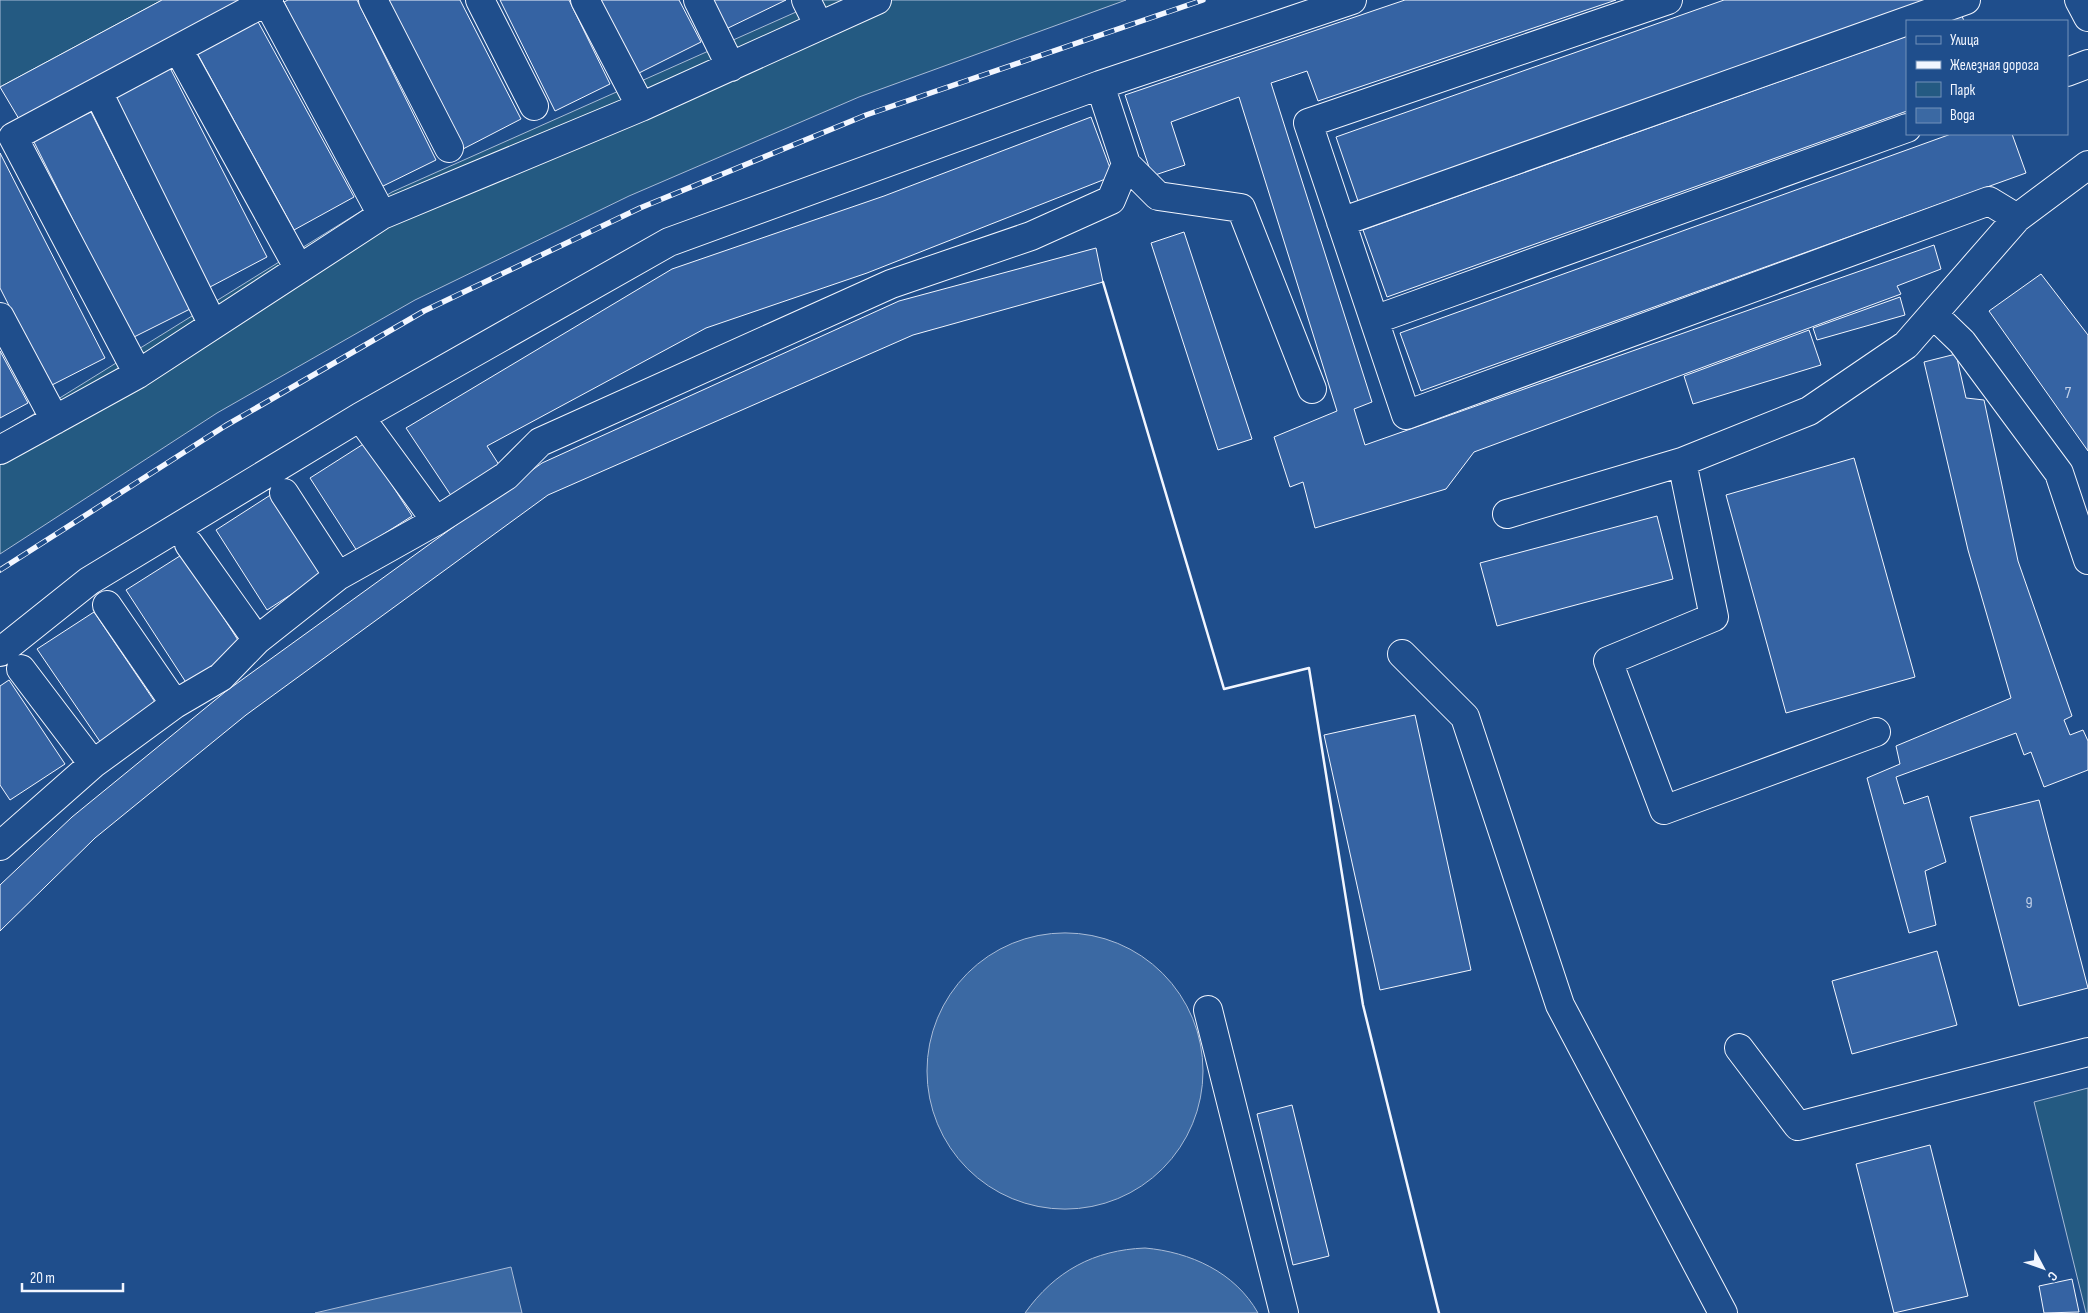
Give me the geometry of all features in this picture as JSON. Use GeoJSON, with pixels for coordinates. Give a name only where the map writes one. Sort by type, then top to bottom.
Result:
{"type":"FeatureCollection","features":[{"type":"Feature","properties":{"kind":"street"},"geometry":{"type":"LineString","coordinates":[[138,374],[13,137],[268,0],[382,215]]}},
{"type":"Feature","properties":{"kind":"street"},"geometry":{"type":"LineString","coordinates":[[373,0],[449,148]]}},
{"type":"Feature","properties":{"kind":"street"},"geometry":{"type":"LineString","coordinates":[[480,0],[534,106]]}},
{"type":"Feature","properties":{"kind":"street"},"geometry":{"type":"LineString","coordinates":[[585,0],[641,107]]}},
{"type":"Feature","properties":{"kind":"street"},"geometry":{"type":"LineString","coordinates":[[698,0],[731,67]]}},
{"type":"Feature","properties":{"kind":"street"},"geometry":{"type":"LineString","coordinates":[[806,0],[819,26]]}},
{"type":"Feature","properties":{"kind":"street"},"geometry":{"type":"LineString","coordinates":[[0,450],[138,374],[382,215],[641,107],[877,0]]}},
{"type":"Feature","properties":{"kind":"street"},"geometry":{"type":"LineString","coordinates":[[0,652],[88,581],[360,417],[669,242],[1100,85],[1352,0]]}},
{"type":"Feature","properties":{"kind":"street"},"geometry":{"type":"LineString","coordinates":[[1668,0],[1308,123],[1406,415],[1989,201],[2017,218]]}},
{"type":"Feature","properties":{"kind":"street"},"geometry":{"type":"LineString","coordinates":[[1910,20],[1966,0]]}},
{"type":"Feature","properties":{"kind":"street"},"geometry":{"type":"LineString","coordinates":[[2079,0],[2088,16]]}},
{"type":"Feature","properties":{"kind":"street"},"geometry":{"type":"LineString","coordinates":[[1341,222],[1906,21]]}},
{"type":"Feature","properties":{"kind":"street"},"geometry":{"type":"LineString","coordinates":[[178,49],[299,269]]}},
{"type":"Feature","properties":{"kind":"street"},"geometry":{"type":"LineString","coordinates":[[2068,72],[2088,64]]}},
{"type":"Feature","properties":{"kind":"street"},"geometry":{"type":"LineString","coordinates":[[1100,85],[1126,164],[1158,196],[1241,208],[1312,389]]}},
{"type":"Feature","properties":{"kind":"street"},"geometry":{"type":"LineString","coordinates":[[98,92],[214,326]]}},
{"type":"Feature","properties":{"kind":"street"},"geometry":{"type":"LineString","coordinates":[[1374,320],[1906,128]]}},
{"type":"Feature","properties":{"kind":"street"},"geometry":{"type":"LineString","coordinates":[[4,833],[175,704],[221,676],[257,640],[338,576],[436,521],[506,476],[540,442],[891,284],[1031,236],[1110,200],[1126,164]]}},
{"type":"Feature","properties":{"kind":"street"},"geometry":{"type":"LineString","coordinates":[[1507,514],[1682,462],[1809,411],[1906,345],[2017,218],[2088,165]]}},
{"type":"Feature","properties":{"kind":"street"},"geometry":{"type":"LineString","coordinates":[[1934,315],[1962,342],[2059,473],[2088,560]]}},
{"type":"Feature","properties":{"kind":"street"},"geometry":{"type":"LineString","coordinates":[[0,317],[56,420]]}},
{"type":"Feature","properties":{"kind":"street"},"geometry":{"type":"LineString","coordinates":[[360,417],[436,521]]}},
{"type":"Feature","properties":{"kind":"street"},"geometry":{"type":"LineString","coordinates":[[1682,462],[1714,617],[1608,661],[1664,810],[1876,732]]}},
{"type":"Feature","properties":{"kind":"street"},"geometry":{"type":"LineString","coordinates":[[284,492],[338,576]]}},
{"type":"Feature","properties":{"kind":"street"},"geometry":{"type":"LineString","coordinates":[[189,544],[257,640]]}},
{"type":"Feature","properties":{"kind":"street"},"geometry":{"type":"LineString","coordinates":[[107,605],[175,704]]}},
{"type":"Feature","properties":{"kind":"street"},"geometry":{"type":"LineString","coordinates":[[1402,654],[1465,717],[1560,1005],[1723,1313]]}},
{"type":"Feature","properties":{"kind":"street"},"geometry":{"type":"LineString","coordinates":[[21,669],[93,764]]}},
{"type":"Feature","properties":{"kind":"street"},"geometry":{"type":"LineString","coordinates":[[1208,1010],[1284,1313]]}},
{"type":"Feature","properties":{"kind":"street"},"geometry":{"type":"LineString","coordinates":[[1739,1048],[1798,1126],[2088,1052]]}},
{"type":"Feature","properties":{"kind":"green space"},"geometry":{"type":"Polygon","coordinates":[[[0,0],[162,0],[0,87],[0,0]]]}},
{"type":"Feature","properties":{"kind":"green space"},"geometry":{"type":"Polygon","coordinates":[[[823,0],[1126,0],[859,97],[629,196],[415,300],[217,413],[0,554],[0,435],[392,192],[823,0]]]}},
{"type":"Feature","properties":{"kind":"green space"},"geometry":{"type":"Polygon","coordinates":[[[2088,1088],[2088,1313],[2086,1313],[2034,1102],[2088,1088]]]}},
{"type":"Feature","properties":{"kind":"water"},"geometry":{"type":"Polygon","coordinates":[[[1065,933],[1092,936],[1118,944],[1142,956],[1162,974],[1180,994],[1192,1018],[1200,1044],[1203,1071],[1200,1098],[1192,1124],[1180,1148],[1162,1168],[1142,1186],[1118,1198],[1092,1206],[1065,1209],[1038,1206],[1012,1198],[988,1186],[968,1168],[950,1148],[938,1124],[930,1098],[927,1071],[930,1044],[938,1018],[950,994],[968,974],[988,956],[1012,944],[1038,936],[1065,933]]]}},
{"type":"Feature","properties":{"kind":"water"},"geometry":{"type":"Polygon","coordinates":[[[1145,1248],[1178,1254],[1224,1275],[1237,1286],[1258,1313],[1025,1313],[1049,1285],[1077,1265],[1109,1253],[1145,1248]]]}},
{"type":"Feature","properties":{"kind":"water"},"geometry":{"type":"Polygon","coordinates":[[[511,1267],[522,1313],[315,1313],[511,1267]]]}},
{"type":"Feature","properties":{"kind":"building"},"geometry":{"type":"Polygon","coordinates":[[[162,0],[243,0],[19,119],[0,87],[162,0]]]}},
{"type":"Feature","properties":{"kind":"building"},"geometry":{"type":"Polygon","coordinates":[[[288,0],[357,0],[436,160],[377,189],[284,2],[288,0]]]}},
{"type":"Feature","properties":{"kind":"building"},"geometry":{"type":"Polygon","coordinates":[[[387,0],[460,0],[521,119],[463,149],[387,0]]]}},
{"type":"Feature","properties":{"kind":"building"},"geometry":{"type":"Polygon","coordinates":[[[500,0],[569,0],[610,84],[555,111],[500,0]]]}},
{"type":"Feature","properties":{"kind":"building"},"geometry":{"type":"Polygon","coordinates":[[[599,0],[679,0],[701,42],[637,74],[599,0]]]}},
{"type":"Feature","properties":{"kind":"building"},"geometry":{"type":"Polygon","coordinates":[[[709,0],[786,0],[724,30],[709,0]]]}},
{"type":"Feature","properties":{"kind":"building"},"geometry":{"type":"Polygon","coordinates":[[[1405,0],[1616,0],[1318,101],[1307,71],[1271,83],[1372,402],[1354,409],[1365,445],[1934,245],[1941,269],[1897,286],[1901,294],[1474,452],[1446,489],[1315,528],[1303,482],[1290,487],[1274,437],[1337,411],[1239,97],[1171,122],[1185,165],[1152,176],[1125,95],[1405,0]]]}},
{"type":"Feature","properties":{"kind":"building"},"geometry":{"type":"Polygon","coordinates":[[[1724,0],[1928,0],[1358,201],[1336,137],[1724,0]]]}},
{"type":"Feature","properties":{"kind":"building"},"geometry":{"type":"Polygon","coordinates":[[[1962,16],[1964,20],[1951,20],[1962,16]]]}},
{"type":"Feature","properties":{"kind":"building"},"geometry":{"type":"Polygon","coordinates":[[[256,18],[354,197],[294,230],[196,51],[256,18]]]}},
{"type":"Feature","properties":{"kind":"building"},"geometry":{"type":"Polygon","coordinates":[[[1906,36],[1906,111],[1387,297],[1363,230],[1906,36]]]}},
{"type":"Feature","properties":{"kind":"building"},"geometry":{"type":"Polygon","coordinates":[[[169,66],[267,257],[210,287],[111,96],[169,66]]]}},
{"type":"Feature","properties":{"kind":"building"},"geometry":{"type":"Polygon","coordinates":[[[91,112],[190,309],[132,338],[33,140],[91,112]]]}},
{"type":"Feature","properties":{"kind":"building"},"geometry":{"type":"Polygon","coordinates":[[[1091,117],[1113,176],[867,273],[706,328],[487,446],[503,471],[454,500],[406,428],[672,269],[884,196],[1091,117]]]}},
{"type":"Feature","properties":{"kind":"building"},"geometry":{"type":"Polygon","coordinates":[[[1948,135],[2012,135],[2026,173],[1421,391],[1400,333],[1948,135]]]}},
{"type":"Feature","properties":{"kind":"building"},"geometry":{"type":"Polygon","coordinates":[[[0,153],[105,358],[50,386],[0,288],[0,153]]]}},
{"type":"Feature","properties":{"kind":"building"},"geometry":{"type":"Polygon","coordinates":[[[1184,232],[1252,439],[1218,450],[1151,243],[1184,232]]]}},
{"type":"Feature","properties":{"kind":"building"},"geometry":{"type":"Polygon","coordinates":[[[1096,248],[1103,282],[913,335],[548,495],[246,715],[95,838],[0,931],[0,885],[72,817],[225,692],[542,463],[899,301],[1096,248]]]}},
{"type":"Feature","properties":{"kind":"building"},"geometry":{"type":"Polygon","coordinates":[[[2041,274],[2088,335],[2088,451],[1989,311],[2041,274]]]}},
{"type":"Feature","properties":{"kind":"building"},"geometry":{"type":"Polygon","coordinates":[[[1900,297],[1905,315],[1817,340],[1813,328],[1900,297]]]}},
{"type":"Feature","properties":{"kind":"building"},"geometry":{"type":"Polygon","coordinates":[[[1809,330],[1821,365],[1693,404],[1684,376],[1809,330]]]}},
{"type":"Feature","properties":{"kind":"building"},"geometry":{"type":"Polygon","coordinates":[[[0,351],[28,403],[0,418],[0,351]]]}},
{"type":"Feature","properties":{"kind":"building"},"geometry":{"type":"Polygon","coordinates":[[[1956,354],[1966,398],[1984,400],[2018,561],[2072,716],[2064,720],[2070,735],[2083,730],[2088,741],[2088,770],[2044,787],[2031,752],[2024,755],[2016,733],[1896,777],[1904,804],[1928,796],[1946,862],[1925,871],[1936,925],[1909,933],[1867,778],[1900,764],[1896,746],[2011,698],[1968,550],[1924,362],[1956,354]]]}},
{"type":"Feature","properties":{"kind":"building"},"geometry":{"type":"Polygon","coordinates":[[[365,443],[412,516],[357,551],[310,478],[365,443]]]}},
{"type":"Feature","properties":{"kind":"building"},"geometry":{"type":"Polygon","coordinates":[[[1854,458],[1915,677],[1786,713],[1726,495],[1854,458]]]}},
{"type":"Feature","properties":{"kind":"building"},"geometry":{"type":"Polygon","coordinates":[[[272,494],[323,574],[267,610],[216,530],[272,494]]]}},
{"type":"Feature","properties":{"kind":"building"},"geometry":{"type":"Polygon","coordinates":[[[1657,516],[1673,579],[1497,626],[1480,563],[1657,516]]]}},
{"type":"Feature","properties":{"kind":"building"},"geometry":{"type":"Polygon","coordinates":[[[183,554],[243,648],[187,684],[126,590],[183,554]]]}},
{"type":"Feature","properties":{"kind":"building"},"geometry":{"type":"Polygon","coordinates":[[[94,612],[157,705],[101,743],[37,649],[94,612]]]}},
{"type":"Feature","properties":{"kind":"building"},"geometry":{"type":"Polygon","coordinates":[[[9,680],[65,764],[10,800],[0,785],[0,686],[9,680]]]}},
{"type":"Feature","properties":{"kind":"building"},"geometry":{"type":"Polygon","coordinates":[[[1415,715],[1471,970],[1380,990],[1324,735],[1415,715]]]}},
{"type":"Feature","properties":{"kind":"building"},"geometry":{"type":"Polygon","coordinates":[[[2039,800],[2088,988],[2019,1006],[1970,817],[2039,800]]]}},
{"type":"Feature","properties":{"kind":"building"},"geometry":{"type":"Polygon","coordinates":[[[1937,951],[1957,1025],[1852,1054],[1832,981],[1937,951]]]}},
{"type":"Feature","properties":{"kind":"building"},"geometry":{"type":"Polygon","coordinates":[[[1292,1105],[1329,1256],[1293,1265],[1257,1114],[1292,1105]]]}},
{"type":"Feature","properties":{"kind":"building"},"geometry":{"type":"Polygon","coordinates":[[[1930,1145],[1968,1296],[1894,1313],[1856,1164],[1930,1145]]]}},
{"type":"Feature","properties":{"kind":"building"},"geometry":{"type":"Polygon","coordinates":[[[2072,1279],[2079,1312],[2044,1313],[2039,1286],[2072,1279]]]}},
{"type":"Feature","properties":{"kind":"railway"},"geometry":{"type":"LineString","coordinates":[[0,570],[225,426],[424,311],[640,208],[866,115],[1203,0]]}},
{"type":"Feature","properties":{"kind":"wall"},"geometry":{"type":"LineString","coordinates":[[1103,282],[1224,689],[1309,668],[1363,1005],[1439,1313]]}}]}
